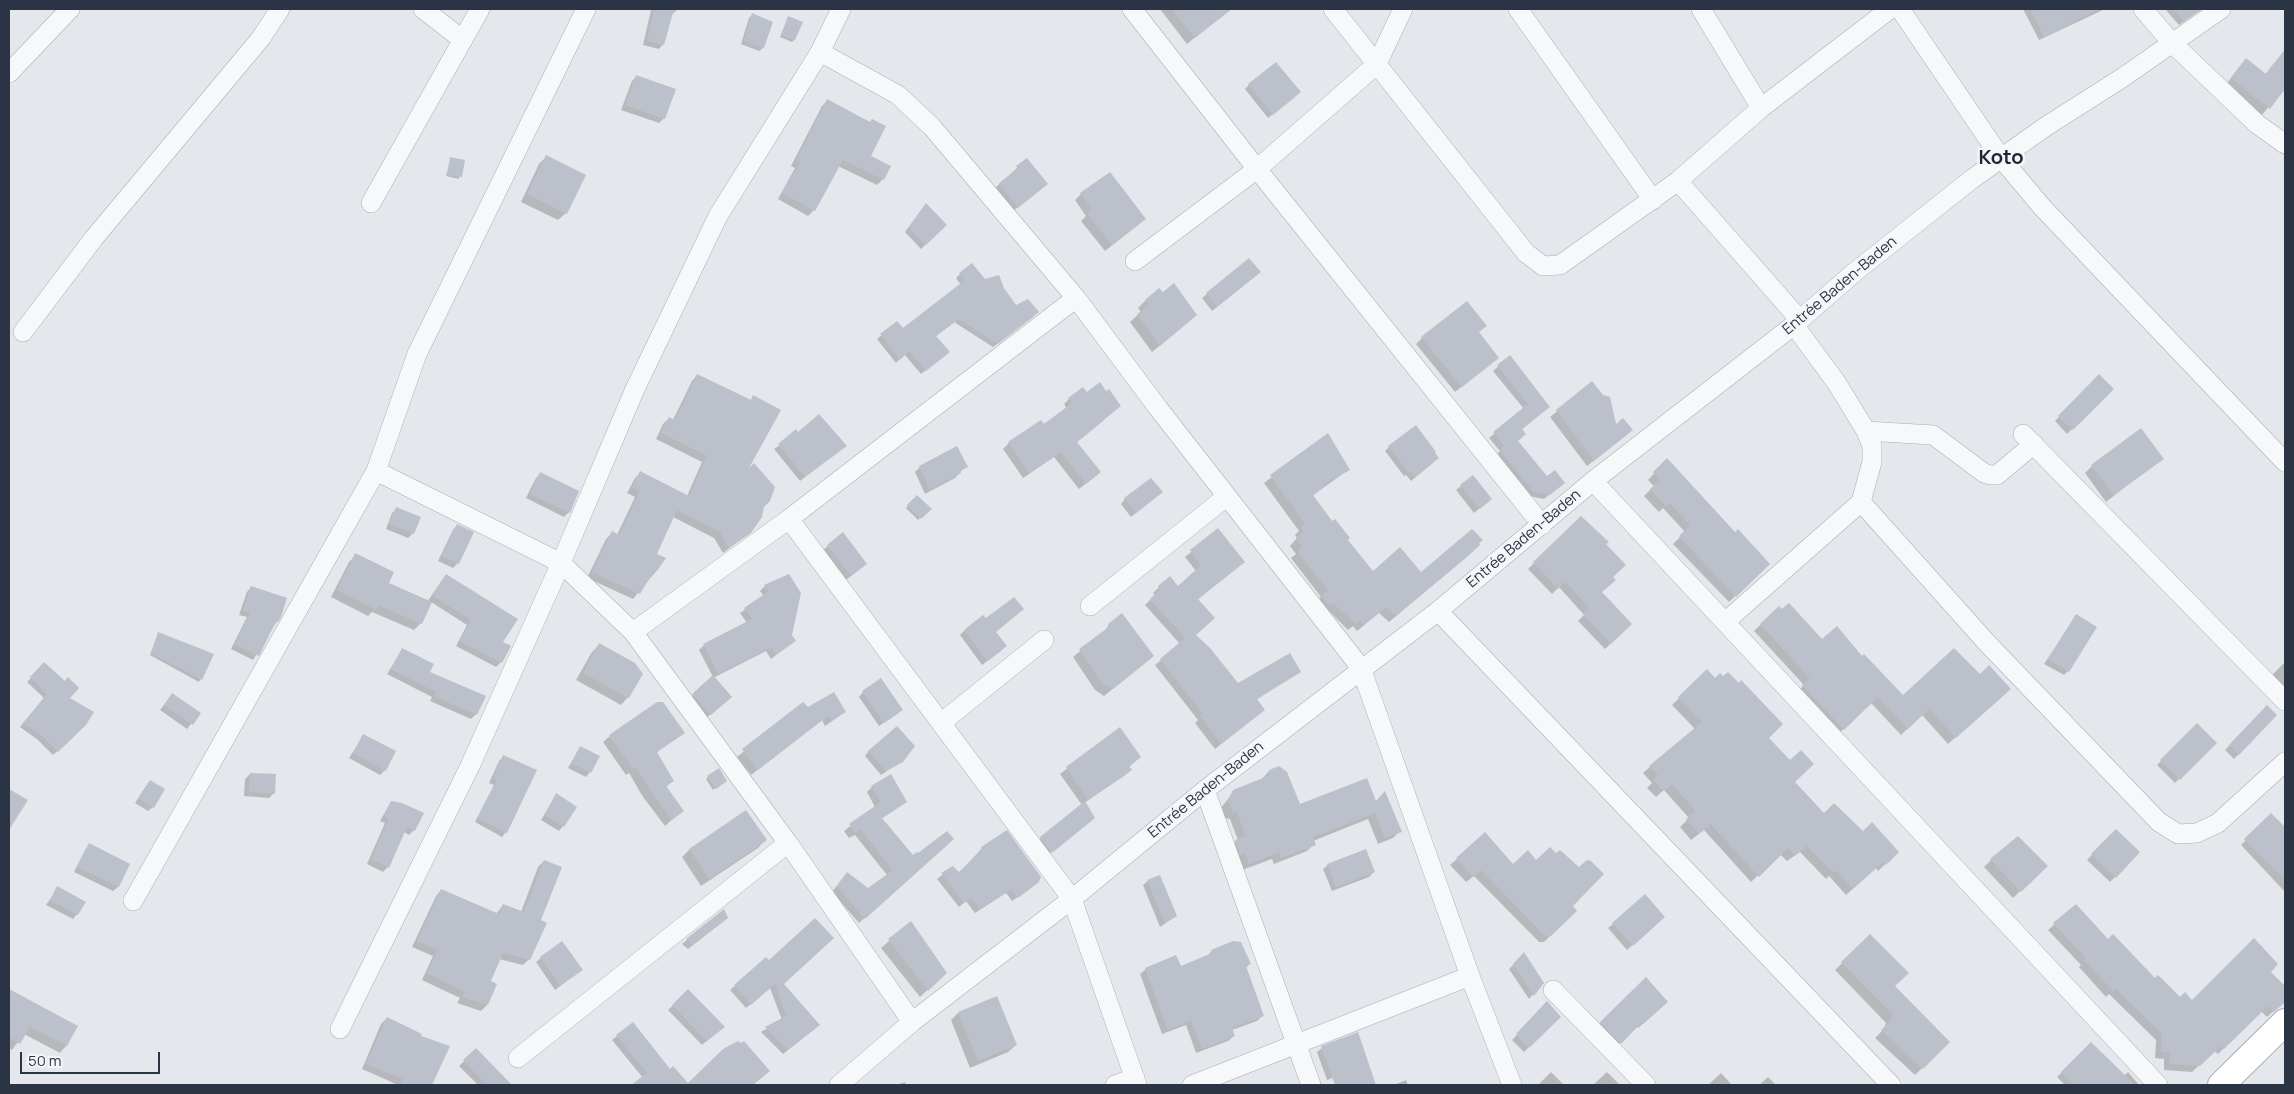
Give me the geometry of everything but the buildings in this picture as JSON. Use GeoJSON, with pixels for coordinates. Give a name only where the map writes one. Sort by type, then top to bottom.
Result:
{"type":"FeatureCollection","features":[{"type":"Feature","properties":{"kind":"main road"},"geometry":{"type":"LineString","coordinates":[[2220,1085],[2285,1022]]}},
{"type":"Feature","properties":{"kind":"street"},"geometry":{"type":"LineString","coordinates":[[9,73],[70,9]]}},
{"type":"Feature","properties":{"kind":"street"},"geometry":{"type":"LineString","coordinates":[[23,332],[94,238],[261,38],[280,9]]}},
{"type":"Feature","properties":{"kind":"street"},"geometry":{"type":"LineString","coordinates":[[423,9],[462,40]]}},
{"type":"Feature","properties":{"kind":"street"},"geometry":{"type":"LineString","coordinates":[[371,203],[480,9]]}},
{"type":"Feature","properties":{"kind":"street"},"geometry":{"type":"LineString","coordinates":[[133,901],[376,471],[417,354],[586,9]]}},
{"type":"Feature","properties":{"kind":"street"},"geometry":{"type":"LineString","coordinates":[[340,1029],[470,766],[561,563],[635,389],[718,216],[820,52],[841,9]]}},
{"type":"Feature","properties":{"kind":"street"},"geometry":{"type":"LineString","coordinates":[[1132,9],[1257,169],[1542,525]]}},
{"type":"Feature","properties":{"kind":"street"},"geometry":{"type":"LineString","coordinates":[[1333,9],[1526,253],[1543,266],[1560,265],[1653,200],[1678,181],[1761,108],[1890,9]]}},
{"type":"Feature","properties":{"kind":"street"},"geometry":{"type":"LineString","coordinates":[[1135,261],[1257,169],[1377,64],[1403,9]]}},
{"type":"Feature","properties":{"kind":"street"},"geometry":{"type":"LineString","coordinates":[[1518,9],[1653,200]]}},
{"type":"Feature","properties":{"kind":"street"},"geometry":{"type":"LineString","coordinates":[[1701,9],[1761,108]]}},
{"type":"Feature","properties":{"kind":"street"},"geometry":{"type":"LineString","coordinates":[[1900,9],[2001,158],[2076,244],[2285,462]]}},
{"type":"Feature","properties":{"kind":"street"},"geometry":{"type":"LineString","coordinates":[[2143,9],[2172,44],[2257,124],[2285,144]]}},
{"type":"Feature","properties":{"kind":"street","name":"Entrée Baden-Baden"},"geometry":{"type":"LineString","coordinates":[[840,1085],[912,1022],[1072,899],[1205,790],[1361,668],[1438,611],[1593,481],[1797,322],[1856,271],[2001,158],[2172,44],[2221,9]]}},
{"type":"Feature","properties":{"kind":"street"},"geometry":{"type":"LineString","coordinates":[[820,52],[898,95],[932,126],[1076,298],[1226,497],[1361,668],[1470,976],[1512,1085]]}},
{"type":"Feature","properties":{"kind":"street"},"geometry":{"type":"LineString","coordinates":[[1678,181],[1797,322],[1866,431],[1872,446],[1872,462],[1861,502],[1725,622]]}},
{"type":"Feature","properties":{"kind":"street"},"geometry":{"type":"LineString","coordinates":[[634,632],[789,519],[1076,298]]}},
{"type":"Feature","properties":{"kind":"street"},"geometry":{"type":"LineString","coordinates":[[1866,431],[1933,435],[1984,473],[1990,475],[1997,475],[2029,439],[2285,701]]}},
{"type":"Feature","properties":{"kind":"street"},"geometry":{"type":"LineString","coordinates":[[376,471],[561,563],[634,632],[788,843],[912,1022]]}},
{"type":"Feature","properties":{"kind":"street"},"geometry":{"type":"LineString","coordinates":[[1593,481],[2158,1085]]}},
{"type":"Feature","properties":{"kind":"street"},"geometry":{"type":"LineString","coordinates":[[1090,606],[1226,497]]}},
{"type":"Feature","properties":{"kind":"street"},"geometry":{"type":"LineString","coordinates":[[1861,502],[1994,650],[2158,822],[2171,830],[2178,834],[2197,834],[2218,823],[2285,762]]}},
{"type":"Feature","properties":{"kind":"street"},"geometry":{"type":"LineString","coordinates":[[789,519],[1072,899],[1136,1082],[1115,1085]]}},
{"type":"Feature","properties":{"kind":"street"},"geometry":{"type":"LineString","coordinates":[[1438,611],[1891,1085]]}},
{"type":"Feature","properties":{"kind":"street"},"geometry":{"type":"LineString","coordinates":[[941,723],[1044,640]]}},
{"type":"Feature","properties":{"kind":"street"},"geometry":{"type":"LineString","coordinates":[[1205,790],[1311,1085]]}},
{"type":"Feature","properties":{"kind":"street"},"geometry":{"type":"LineString","coordinates":[[518,1058],[788,843]]}},
{"type":"Feature","properties":{"kind":"street"},"geometry":{"type":"LineString","coordinates":[[1192,1085],[1470,976]]}},
{"type":"Feature","properties":{"kind":"street"},"geometry":{"type":"LineString","coordinates":[[1552,990],[1646,1085]]}},
{"type":"Feature","properties":{"kind":"district","name":"Koto"},"geometry":{"type":"Point","coordinates":[2001,158]}}]}
